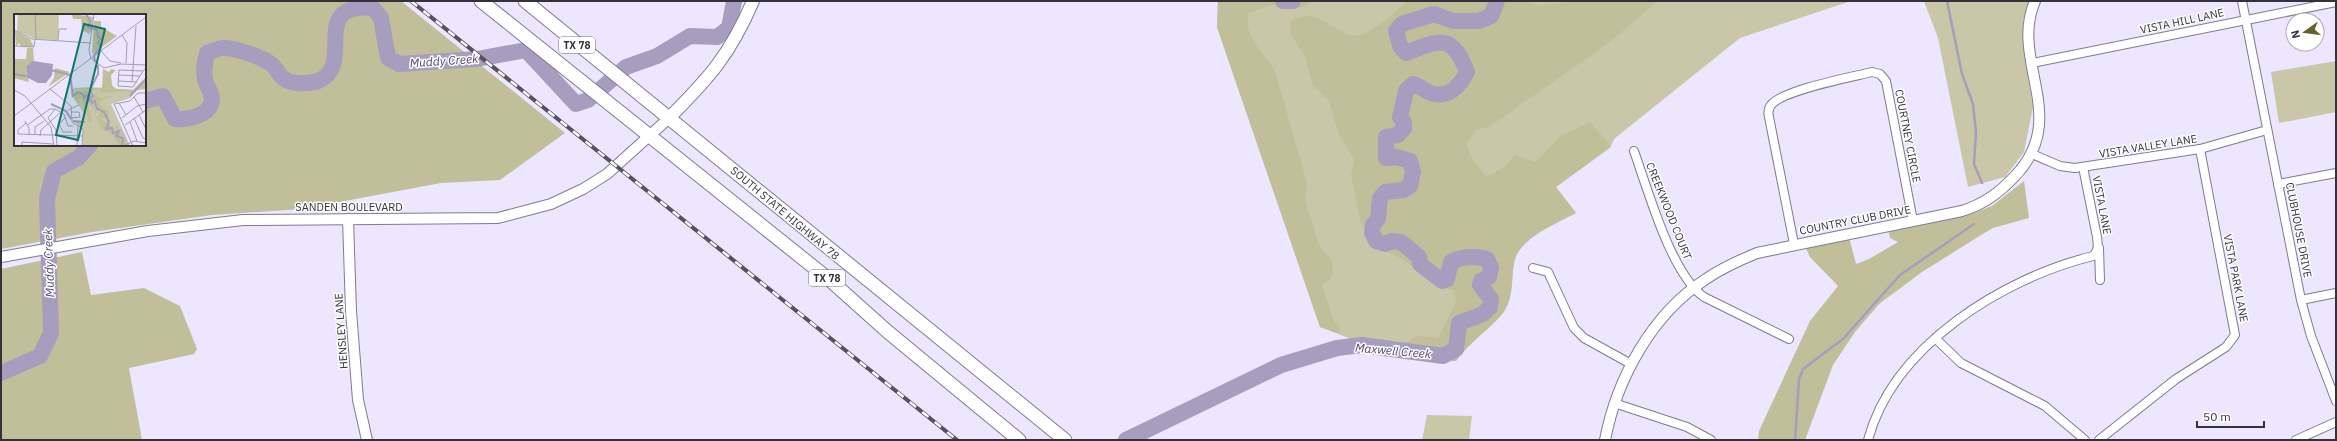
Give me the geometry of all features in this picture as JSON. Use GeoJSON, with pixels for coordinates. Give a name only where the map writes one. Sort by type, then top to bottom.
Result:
{"type":"FeatureCollection","features":[{"type":"Feature","properties":{"kind":"main road","name":"SOUTH STATE HIGHWAY 78"},"geometry":{"type":"LineString","coordinates":[[480,1],[831,281],[888,332],[1019,440]]}},
{"type":"Feature","properties":{"kind":"main road"},"geometry":{"type":"LineString","coordinates":[[668,119],[707,80],[726,56],[743,25],[753,1]]}},
{"type":"Feature","properties":{"kind":"main road","name":"SOUTH STATE HIGHWAY 78"},"geometry":{"type":"LineString","coordinates":[[526,2],[627,86],[782,209],[845,262],[1065,440]]}},
{"type":"Feature","properties":{"kind":"street","name":"COUNTRY CLUB DRIVE"},"geometry":{"type":"LineString","coordinates":[[1605,440],[1614,403],[1631,364],[1660,320],[1694,288],[1731,264],[1757,253],[1794,244],[1962,211],[1984,203],[2001,191],[2032,154],[2040,116],[2032,63],[2029,28],[2035,1]]}},
{"type":"Feature","properties":{"kind":"street"},"geometry":{"type":"LineString","coordinates":[[2242,1],[2246,20]]}},
{"type":"Feature","properties":{"kind":"street","name":"VISTA HILL LANE"},"geometry":{"type":"LineString","coordinates":[[2032,63],[2336,2]]}},
{"type":"Feature","properties":{"kind":"street","name":"CLUBHOUSE DRIVE"},"geometry":{"type":"LineString","coordinates":[[2246,20],[2301,300],[2311,336],[2336,401]]}},
{"type":"Feature","properties":{"kind":"street","name":"COURTNEY CIRCLE"},"geometry":{"type":"LineString","coordinates":[[1794,244],[1769,117],[1769,109],[1776,101],[1817,85],[1872,72],[1880,74],[1887,85],[1913,221]]}},
{"type":"Feature","properties":{"kind":"street","name":"SANDEN BOULEVARD"},"geometry":{"type":"LineString","coordinates":[[5,256],[148,231],[243,220],[469,220],[498,218],[525,213],[551,204],[583,189],[607,174],[668,119]]}},
{"type":"Feature","properties":{"kind":"street","name":"VISTA VALLEY LANE"},"geometry":{"type":"LineString","coordinates":[[2032,154],[2060,166],[2075,168],[2200,149],[2267,130]]}},
{"type":"Feature","properties":{"kind":"street","name":"VISTA PARK LANE"},"geometry":{"type":"LineString","coordinates":[[2099,440],[2176,379],[2226,347],[2235,335],[2200,149]]}},
{"type":"Feature","properties":{"kind":"street","name":"CREEKWOOD COURT"},"geometry":{"type":"LineString","coordinates":[[1634,151],[1662,229],[1680,267],[1694,288],[1704,298],[1789,340]]}},
{"type":"Feature","properties":{"kind":"street","name":"VISTA LANE"},"geometry":{"type":"LineString","coordinates":[[2083,167],[2099,248],[2100,280]]}},
{"type":"Feature","properties":{"kind":"street"},"geometry":{"type":"LineString","coordinates":[[2278,184],[2336,173]]}},
{"type":"Feature","properties":{"kind":"street","name":"HENSLEY LANE"},"geometry":{"type":"LineString","coordinates":[[348,219],[351,311],[358,400],[367,440]]}},
{"type":"Feature","properties":{"kind":"street","name":"VISTA LANE"},"geometry":{"type":"LineString","coordinates":[[1936,339],[1972,309],[1991,297],[2060,266],[2092,256],[2099,248]]}},
{"type":"Feature","properties":{"kind":"street"},"geometry":{"type":"LineString","coordinates":[[1533,268],[1548,272],[1567,316],[1584,338],[1631,364]]}},
{"type":"Feature","properties":{"kind":"street"},"geometry":{"type":"LineString","coordinates":[[2301,300],[2336,293]]}},
{"type":"Feature","properties":{"kind":"street"},"geometry":{"type":"LineString","coordinates":[[1868,440],[1871,426],[1887,394],[1909,364],[1936,339],[1961,363],[2045,406],[2085,440]]}},
{"type":"Feature","properties":{"kind":"street"},"geometry":{"type":"LineString","coordinates":[[1614,403],[1687,427],[1711,440]]}},
{"type":"Feature","properties":{"kind":"street"},"geometry":{"type":"LineString","coordinates":[[2296,440],[2336,422]]}},
{"type":"Feature","properties":{"kind":"shaded area"},"geometry":{"type":"Polygon","coordinates":[[[1,1],[401,1],[565,133],[500,180],[441,183],[302,209],[212,215],[92,232],[1,249],[1,1]]]}},
{"type":"Feature","properties":{"kind":"shaded area"},"geometry":{"type":"Polygon","coordinates":[[[1218,1],[1851,1],[1740,38],[1614,139],[1610,148],[1556,187],[1576,213],[1539,233],[1522,246],[1514,263],[1511,295],[1507,307],[1503,313],[1461,354],[1456,361],[1404,359],[1320,327],[1217,27],[1218,1]]]}},
{"type":"Feature","properties":{"kind":"shaded area"},"geometry":{"type":"Polygon","coordinates":[[[1218,1],[1312,1],[1308,5],[1299,8],[1278,5],[1263,7],[1248,13],[1248,23],[1252,38],[1275,71],[1307,183],[1305,199],[1319,245],[1332,261],[1333,272],[1329,281],[1322,284],[1333,320],[1339,326],[1340,334],[1320,327],[1217,27],[1218,1]]]}},
{"type":"Feature","properties":{"kind":"shaded area"},"geometry":{"type":"Polygon","coordinates":[[[1408,1],[1523,1],[1538,5],[1580,1],[1658,1],[1607,44],[1489,127],[1476,130],[1467,143],[1470,155],[1486,177],[1504,167],[1515,155],[1536,162],[1561,136],[1590,122],[1611,146],[1556,187],[1576,213],[1539,233],[1522,246],[1514,263],[1511,295],[1507,307],[1503,313],[1461,354],[1456,361],[1404,359],[1402,346],[1416,336],[1438,338],[1456,302],[1455,291],[1440,286],[1402,259],[1375,245],[1361,224],[1351,175],[1354,159],[1338,133],[1329,101],[1312,84],[1306,58],[1290,33],[1291,21],[1306,16],[1313,16],[1346,33],[1360,35],[1372,30],[1408,1]]]}},
{"type":"Feature","properties":{"kind":"shaded area"},"geometry":{"type":"Polygon","coordinates":[[[1924,1],[2029,1],[2023,20],[2025,56],[2033,107],[2024,152],[2005,177],[1968,187],[1938,38],[1924,1]]]}},
{"type":"Feature","properties":{"kind":"shaded area"},"geometry":{"type":"Polygon","coordinates":[[[2336,61],[2336,112],[2279,123],[2271,72],[2336,61]]]}},
{"type":"Feature","properties":{"kind":"shaded area"},"geometry":{"type":"Polygon","coordinates":[[[2024,181],[2029,218],[1993,228],[1922,272],[1879,304],[1855,332],[1833,365],[1805,440],[1758,440],[1759,431],[1810,321],[1838,286],[1810,257],[1803,242],[1848,233],[1856,264],[1869,259],[1898,242],[1890,238],[1889,232],[1920,224],[1966,216],[1992,206],[2024,181]]]}},
{"type":"Feature","properties":{"kind":"shaded area"},"geometry":{"type":"Polygon","coordinates":[[[82,252],[91,295],[144,288],[180,306],[197,349],[194,354],[129,368],[142,440],[1,440],[1,269],[82,252]]]}},
{"type":"Feature","properties":{"kind":"shaded area"},"geometry":{"type":"Polygon","coordinates":[[[1427,415],[1472,416],[1469,440],[1422,440],[1427,415]]]}},
{"type":"Feature","properties":{"kind":"waterway","name":"Muddy Creek"},"geometry":{"type":"LineString","coordinates":[[146,101],[163,96],[175,119],[192,118],[204,113],[211,104],[212,98],[204,77],[204,66],[207,53],[222,48],[240,51],[261,58],[273,65],[281,76],[290,82],[309,83],[318,81],[329,73],[334,62],[337,25],[342,15],[353,9],[373,8],[381,18],[388,58],[399,64],[477,59],[526,50],[576,104],[588,100],[626,67],[657,56],[690,36],[717,37],[729,28],[734,1]]}},
{"type":"Feature","properties":{"kind":"waterway","name":"Muddy Creek"},"geometry":{"type":"LineString","coordinates":[[1283,1],[1293,1]]}},
{"type":"Feature","properties":{"kind":"waterway","name":"Maxwell Creek"},"geometry":{"type":"LineString","coordinates":[[1126,440],[1281,365],[1337,348],[1362,345],[1443,356],[1456,349],[1459,323],[1483,314],[1490,307],[1491,299],[1480,285],[1481,281],[1489,277],[1491,268],[1487,259],[1469,257],[1451,262],[1447,279],[1442,281],[1420,264],[1419,257],[1401,242],[1392,241],[1385,244],[1376,241],[1372,233],[1373,225],[1378,219],[1380,198],[1385,192],[1403,190],[1410,186],[1413,172],[1410,161],[1396,157],[1386,158],[1386,137],[1398,135],[1404,128],[1404,122],[1400,117],[1406,91],[1413,84],[1434,94],[1445,94],[1454,89],[1462,81],[1467,72],[1456,50],[1450,45],[1436,43],[1406,53],[1400,46],[1396,31],[1402,24],[1434,14],[1453,21],[1479,21],[1491,16],[1497,1]]}},
{"type":"Feature","properties":{"kind":"waterway"},"geometry":{"type":"LineString","coordinates":[[1947,1],[1962,74],[1973,104],[1976,132],[1974,164],[1982,183]]}},
{"type":"Feature","properties":{"kind":"waterway","name":"Muddy Creek"},"geometry":{"type":"LineString","coordinates":[[1,373],[40,356],[51,333],[47,199],[54,171],[78,158],[89,146]]}},
{"type":"Feature","properties":{"kind":"waterway"},"geometry":{"type":"LineString","coordinates":[[1795,440],[1799,379],[1803,369],[1843,339],[1900,275],[1974,224]]}},
{"type":"Feature","properties":{"kind":"railway"},"geometry":{"type":"LineString","coordinates":[[411,1],[957,440]]}}]}
